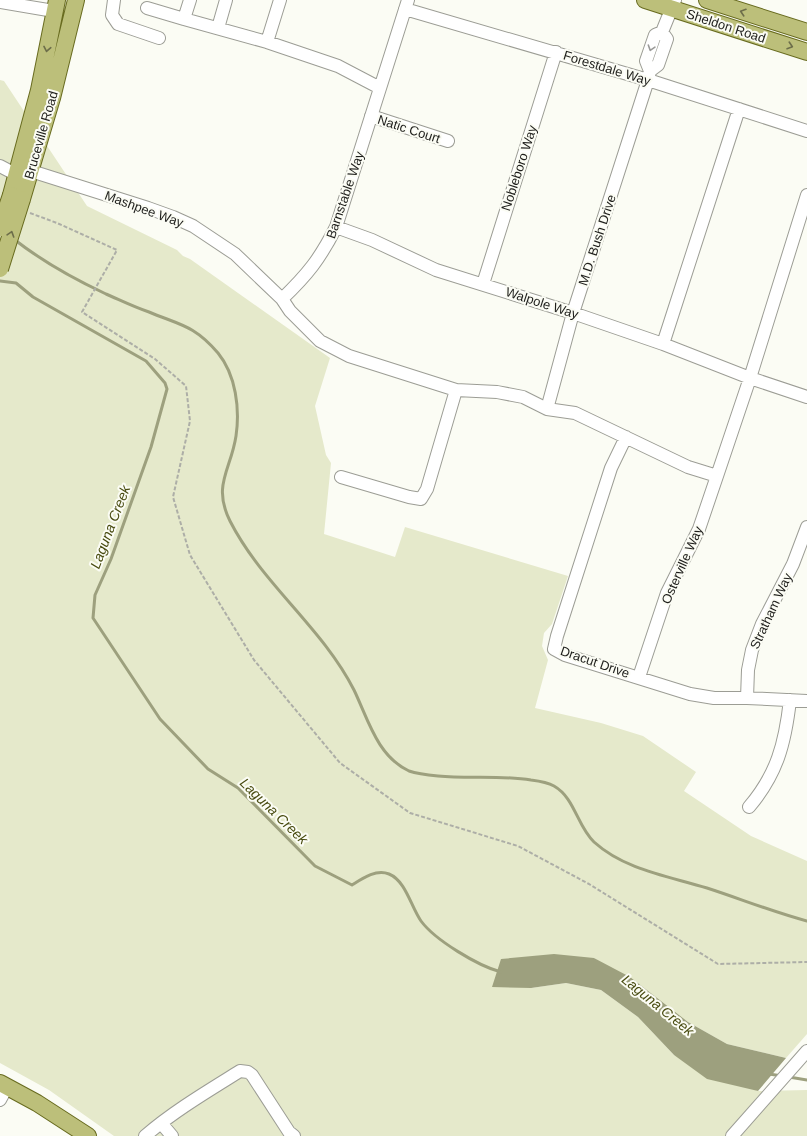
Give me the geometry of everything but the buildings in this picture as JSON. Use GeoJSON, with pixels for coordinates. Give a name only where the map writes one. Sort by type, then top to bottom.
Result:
{"type":"FeatureCollection","features":[{"type":"Feature","properties":{"kind":"main road","name":"Bruceville Road"},"geometry":{"type":"LineString","coordinates":[[24,173],[52,98],[76,0]]}},
{"type":"Feature","properties":{"kind":"main road","name":"Sheldon Road"},"geometry":{"type":"LineString","coordinates":[[646,0],[674,4],[807,52]]}},
{"type":"Feature","properties":{"kind":"main road","name":"Sheldon Road"},"geometry":{"type":"LineString","coordinates":[[707,0],[807,32]]}},
{"type":"Feature","properties":{"kind":"main road","name":"Bruceville Road"},"geometry":{"type":"LineString","coordinates":[[0,269],[21,202],[24,173],[56,6]]}},
{"type":"Feature","properties":{"kind":"main road","name":"Bruceville Road"},"geometry":{"type":"LineString","coordinates":[[0,228],[21,202]]}},
{"type":"Feature","properties":{"kind":"main road"},"geometry":{"type":"LineString","coordinates":[[2,1090],[88,1136]]}},
{"type":"Feature","properties":{"kind":"street"},"geometry":{"type":"LineString","coordinates":[[114,0],[112,15],[118,24],[159,38]]}},
{"type":"Feature","properties":{"kind":"street"},"geometry":{"type":"LineString","coordinates":[[184,19],[190,0]]}},
{"type":"Feature","properties":{"kind":"street"},"geometry":{"type":"LineString","coordinates":[[218,28],[226,0]]}},
{"type":"Feature","properties":{"kind":"street"},"geometry":{"type":"LineString","coordinates":[[267,42],[280,0]]}},
{"type":"Feature","properties":{"kind":"street"},"geometry":{"type":"LineString","coordinates":[[3,3],[56,6]]}},
{"type":"Feature","properties":{"kind":"street","name":"Forestdale Way"},"geometry":{"type":"LineString","coordinates":[[407,4],[556,52],[649,76],[739,109],[807,131]]}},
{"type":"Feature","properties":{"kind":"street","name":"Barnstable Way"},"geometry":{"type":"LineString","coordinates":[[282,299],[306,276],[320,257],[336,227],[407,4]]}},
{"type":"Feature","properties":{"kind":"street","name":"M.D. Bush Drive"},"geometry":{"type":"LineString","coordinates":[[547,409],[573,313],[649,76],[658,65],[665,46],[667,39],[662,32],[674,4]]}},
{"type":"Feature","properties":{"kind":"street"},"geometry":{"type":"LineString","coordinates":[[147,8],[267,42],[338,66],[380,88]]}},
{"type":"Feature","properties":{"kind":"street","name":"Nobleboro Way"},"geometry":{"type":"LineString","coordinates":[[483,284],[556,52]]}},
{"type":"Feature","properties":{"kind":"street"},"geometry":{"type":"LineString","coordinates":[[663,344],[739,109]]}},
{"type":"Feature","properties":{"kind":"street","name":"Natic Court"},"geometry":{"type":"LineString","coordinates":[[371,116],[448,141]]}},
{"type":"Feature","properties":{"kind":"street","name":"Mashpee Way"},"geometry":{"type":"LineString","coordinates":[[0,166],[148,208],[193,226],[215,239],[235,254],[282,299]]}},
{"type":"Feature","properties":{"kind":"street"},"geometry":{"type":"LineString","coordinates":[[282,299],[290,311],[306,329],[320,341],[333,349],[456,390],[497,392],[523,397],[547,409],[575,413],[688,467],[717,476],[750,378],[807,195]]}},
{"type":"Feature","properties":{"kind":"street","name":"Walpole Way"},"geometry":{"type":"LineString","coordinates":[[336,227],[386,246],[436,270],[573,313],[663,344],[750,378],[807,397]]}},
{"type":"Feature","properties":{"kind":"street"},"geometry":{"type":"LineString","coordinates":[[341,477],[420,499],[427,489],[456,390]]}},
{"type":"Feature","properties":{"kind":"street","name":"Dracut Drive"},"geometry":{"type":"LineString","coordinates":[[626,437],[610,468],[556,636],[554,649],[565,655],[690,694],[714,698],[807,701]]}},
{"type":"Feature","properties":{"kind":"street","name":"Osterville Way"},"geometry":{"type":"LineString","coordinates":[[639,677],[667,593],[699,529],[717,476]]}},
{"type":"Feature","properties":{"kind":"street","name":"Stratham Way"},"geometry":{"type":"LineString","coordinates":[[747,698],[748,670],[752,650],[762,624],[793,564],[807,527]]}},
{"type":"Feature","properties":{"kind":"street"},"geometry":{"type":"LineString","coordinates":[[748,807],[765,786],[776,766],[783,746],[790,700]]}},
{"type":"Feature","properties":{"kind":"street"},"geometry":{"type":"LineString","coordinates":[[743,1136],[755,1115],[807,1051]]}},
{"type":"Feature","properties":{"kind":"street"},"geometry":{"type":"LineString","coordinates":[[732,1136],[755,1115],[807,1062]]}},
{"type":"Feature","properties":{"kind":"street"},"geometry":{"type":"LineString","coordinates":[[146,1136],[161,1123],[240,1071],[244,1071],[252,1075],[289,1132],[294,1136]]}},
{"type":"Feature","properties":{"kind":"street"},"geometry":{"type":"LineString","coordinates":[[161,1123],[172,1136]]}},
{"type":"Feature","properties":{"kind":"path"},"geometry":{"type":"LineString","coordinates":[[21,202],[57,223],[117,250],[82,312],[155,359],[186,386],[190,421],[173,497],[190,554],[254,660],[340,763],[410,813],[518,846],[589,884],[718,964],[807,962]]}},
{"type":"Feature","properties":{"kind":"shaded area"},"geometry":{"type":"Polygon","coordinates":[[[0,80],[4,81],[87,206],[177,250],[183,256],[190,259],[330,358],[315,406],[326,455],[331,463],[324,534],[395,557],[405,527],[568,576],[552,624],[544,633],[542,646],[548,660],[535,708],[601,723],[643,736],[696,772],[684,791],[751,836],[807,861],[807,1034],[786,1058],[727,1044],[688,1022],[594,958],[531,988],[566,983],[601,990],[638,1017],[674,1055],[758,1091],[807,1090],[807,1136],[114,1136],[49,1090],[0,1063],[0,80]]]}},
{"type":"Feature","properties":{"kind":"water"},"geometry":{"type":"Polygon","coordinates":[[[554,954],[594,958],[630,977],[688,1022],[727,1044],[786,1058],[758,1091],[707,1079],[674,1055],[638,1017],[601,990],[566,983],[531,988],[492,987],[501,959],[554,954]]]}},
{"type":"Feature","properties":{"kind":"waterway","name":"Laguna Creek"},"geometry":{"type":"LineString","coordinates":[[15,240],[47,262],[82,282],[132,306],[178,323],[194,331],[218,353],[229,371],[233,382],[237,404],[237,426],[234,448],[224,478],[223,487],[225,508],[230,521],[243,544],[258,565],[309,625],[341,667],[354,690],[375,736],[389,756],[398,764],[409,771],[427,775],[508,778],[537,781],[549,784],[561,791],[567,798],[588,835],[594,842],[606,852],[619,859],[633,866],[662,876],[707,888],[769,910],[807,921]]}},
{"type":"Feature","properties":{"kind":"waterway","name":"Laguna Creek"},"geometry":{"type":"LineString","coordinates":[[0,281],[16,283],[33,297],[146,361],[165,383],[167,389],[151,447],[111,559],[95,595],[93,618],[160,719],[208,769],[238,788],[315,866],[352,885],[374,873],[384,873],[395,877],[404,888],[421,921],[436,936],[469,958],[501,972]]}},
{"type":"Feature","properties":{"kind":"waterway","name":"Laguna Creek"},"geometry":{"type":"LineString","coordinates":[[769,1074],[782,1076]]}},
{"type":"Feature","properties":{"kind":"waterway","name":"Laguna Creek"},"geometry":{"type":"LineString","coordinates":[[789,1077],[807,1080]]}}]}
